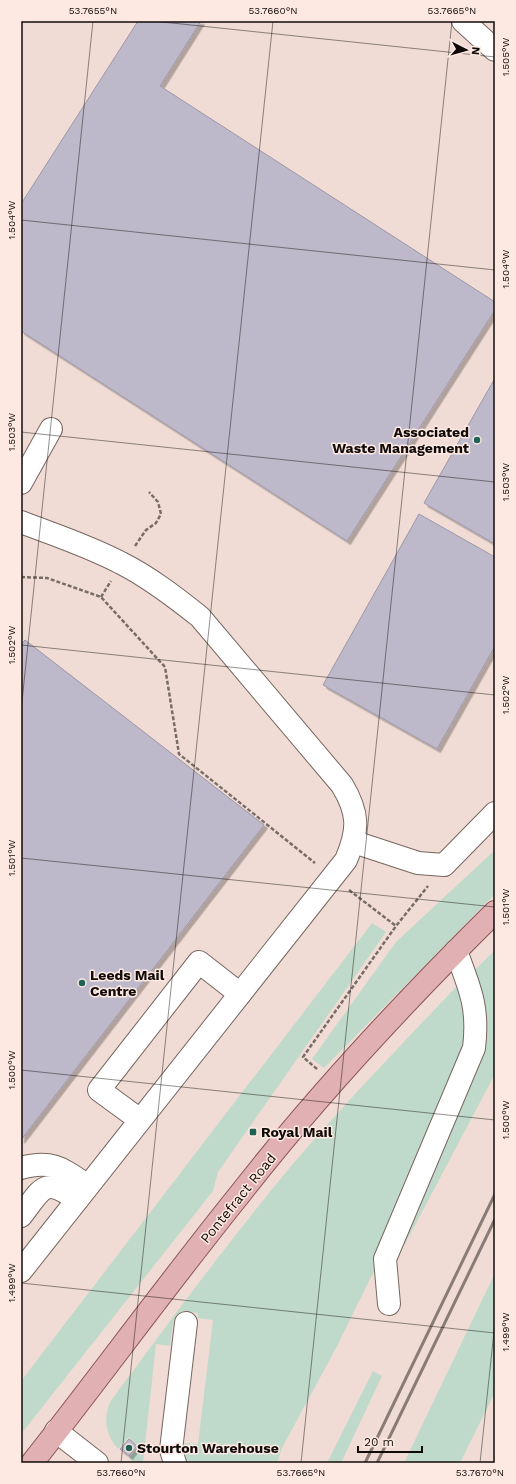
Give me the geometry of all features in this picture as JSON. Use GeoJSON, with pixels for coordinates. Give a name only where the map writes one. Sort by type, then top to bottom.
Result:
{"type":"FeatureCollection","features":[{"type":"Feature","properties":{"kind":"main road","name":"Pontefract Road"},"geometry":{"type":"LineString","coordinates":[[32,1463],[240,1193],[332,1083],[456,951],[495,912]]}},
{"type":"Feature","properties":{"kind":"lane"},"geometry":{"type":"LineString","coordinates":[[463,21],[495,50]]}},
{"type":"Feature","properties":{"kind":"lane"},"geometry":{"type":"LineString","coordinates":[[21,483],[51,429]]}},
{"type":"Feature","properties":{"kind":"lane"},"geometry":{"type":"LineString","coordinates":[[21,522],[97,551],[123,563],[172,594],[200,617],[342,785],[352,802],[356,822],[354,842],[346,860],[21,1271]]}},
{"type":"Feature","properties":{"kind":"lane"},"geometry":{"type":"LineString","coordinates":[[354,842],[418,863],[444,865],[495,813]]}},
{"type":"Feature","properties":{"kind":"lane"},"geometry":{"type":"LineString","coordinates":[[389,1304],[385,1258],[474,1048],[476,1025],[472,994],[456,951]]}},
{"type":"Feature","properties":{"kind":"lane"},"geometry":{"type":"LineString","coordinates":[[140,1120],[99,1090],[199,962],[240,994]]}},
{"type":"Feature","properties":{"kind":"lane"},"geometry":{"type":"LineString","coordinates":[[21,1168],[35,1164],[49,1164],[62,1168],[82,1193]]}},
{"type":"Feature","properties":{"kind":"lane"},"geometry":{"type":"LineString","coordinates":[[21,1216],[40,1192],[49,1187],[82,1193]]}},
{"type":"Feature","properties":{"kind":"lane"},"geometry":{"type":"LineString","coordinates":[[175,1463],[171,1450],[186,1324]]}},
{"type":"Feature","properties":{"kind":"lane"},"geometry":{"type":"LineString","coordinates":[[56,1432],[97,1463]]}},
{"type":"Feature","properties":{"kind":"path"},"geometry":{"type":"LineString","coordinates":[[21,577],[47,578],[101,597],[164,667],[179,754],[332,877],[396,926]]}},
{"type":"Feature","properties":{"kind":"path"},"geometry":{"type":"LineString","coordinates":[[332,1083],[303,1057],[396,926],[444,865]]}},
{"type":"Feature","properties":{"kind":"green space"},"geometry":{"type":"Polygon","coordinates":[[[495,850],[495,894],[324,1068],[312,1059],[396,942],[495,850]]]}},
{"type":"Feature","properties":{"kind":"green space"},"geometry":{"type":"Polygon","coordinates":[[[372,923],[386,932],[218,1172],[213,1191],[21,1434],[21,1381],[372,923]]]}},
{"type":"Feature","properties":{"kind":"green space"},"geometry":{"type":"Polygon","coordinates":[[[495,950],[495,1074],[404,1246],[409,1214],[467,1084],[472,973],[495,950]]]}},
{"type":"Feature","properties":{"kind":"green space"},"geometry":{"type":"Polygon","coordinates":[[[458,985],[468,1003],[469,1038],[376,1267],[336,1348],[282,1448],[277,1463],[188,1463],[186,1460],[182,1451],[182,1443],[198,1444],[213,1320],[198,1318],[198,1313],[182,1311],[173,1323],[170,1346],[156,1344],[143,1463],[135,1463],[129,1458],[139,1446],[128,1438],[118,1449],[108,1433],[106,1421],[110,1402],[222,1253],[292,1165],[353,1096],[458,985]]]}},
{"type":"Feature","properties":{"kind":"green space"},"geometry":{"type":"Polygon","coordinates":[[[495,1273],[495,1392],[460,1463],[404,1463],[495,1273]]]}},
{"type":"Feature","properties":{"kind":"green space"},"geometry":{"type":"Polygon","coordinates":[[[373,1371],[382,1376],[341,1463],[327,1463],[373,1371]]]}},
{"type":"Feature","properties":{"kind":"building"},"geometry":{"type":"Polygon","coordinates":[[[138,21],[201,21],[160,86],[495,302],[495,310],[347,541],[21,331],[21,204],[138,21]]]}},
{"type":"Feature","properties":{"kind":"building","name":"Associated Waste Management"},"geometry":{"type":"Polygon","coordinates":[[[495,378],[495,544],[424,503],[495,378]]]}},
{"type":"Feature","properties":{"kind":"building"},"geometry":{"type":"Polygon","coordinates":[[[419,514],[495,557],[495,646],[437,749],[323,685],[419,514]]]}},
{"type":"Feature","properties":{"kind":"building","name":"Leeds Mail Centre"},"geometry":{"type":"Polygon","coordinates":[[[25,640],[264,825],[21,1140],[21,645],[25,640]]]}},
{"type":"Feature","properties":{"kind":"building","name":"Stourton Warehouse"},"geometry":{"type":"Polygon","coordinates":[[[129,1439],[137,1446],[129,1456],[120,1449],[129,1439]]]}},
{"type":"Feature","properties":{"kind":"railway"},"geometry":{"type":"LineString","coordinates":[[365,1463],[495,1194]]}},
{"type":"Feature","properties":{"kind":"railway"},"geometry":{"type":"LineString","coordinates":[[377,1463],[495,1219]]}},
{"type":"Feature","properties":{"kind":"place","name":"Associated Waste Management"},"geometry":{"type":"Point","coordinates":[477,440]}},
{"type":"Feature","properties":{"kind":"place","name":"Leeds Mail Centre"},"geometry":{"type":"Point","coordinates":[82,983]}},
{"type":"Feature","properties":{"kind":"place","name":"Royal Mail"},"geometry":{"type":"Point","coordinates":[253,1132]}},
{"type":"Feature","properties":{"kind":"place","name":"Stourton Warehouse"},"geometry":{"type":"Point","coordinates":[129,1448]}}]}
